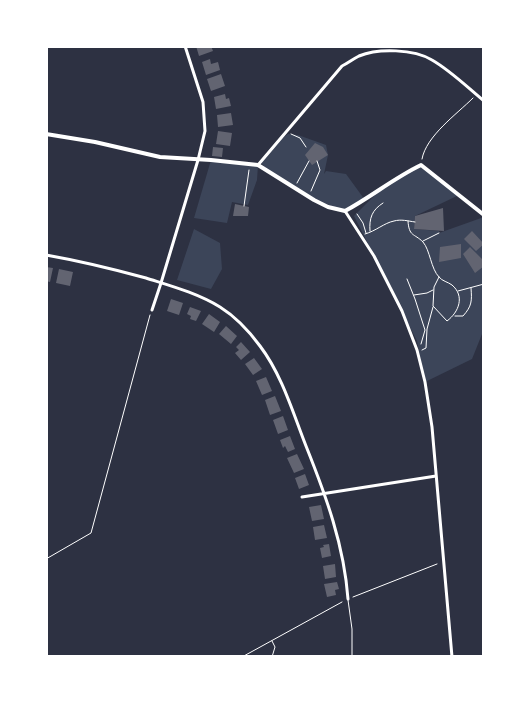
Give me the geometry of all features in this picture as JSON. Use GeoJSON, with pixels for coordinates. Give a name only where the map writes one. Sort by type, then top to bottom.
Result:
{"type":"FeatureCollection","features":[{"type":"Feature","properties":{"kind":"street"},"geometry":{"type":"LineString","coordinates":[[152,310],[198,160],[205,131],[203,102],[185,46]]}},
{"type":"Feature","properties":{"kind":"street"},"geometry":{"type":"LineString","coordinates":[[258,165],[342,66],[360,56],[378,52],[403,51],[430,58],[451,73],[484,102]]}},
{"type":"Feature","properties":{"kind":"street"},"geometry":{"type":"LineString","coordinates":[[46,134],[95,142],[160,157],[258,165],[308,197],[328,207],[345,211],[365,200],[398,176],[421,165],[484,215]]}},
{"type":"Feature","properties":{"kind":"street"},"geometry":{"type":"LineString","coordinates":[[345,211],[374,256],[402,311],[417,350],[425,382],[432,427],[452,657]]}},
{"type":"Feature","properties":{"kind":"street"},"geometry":{"type":"LineString","coordinates":[[46,255],[99,265],[161,283],[203,298],[221,307],[235,318],[261,347],[279,379],[325,493],[341,550],[346,574],[348,599]]}},
{"type":"Feature","properties":{"kind":"street"},"geometry":{"type":"LineString","coordinates":[[302,497],[436,476]]}},
{"type":"Feature","properties":{"kind":"lane"},"geometry":{"type":"LineString","coordinates":[[348,599],[352,629],[352,657]]}},
{"type":"Feature","properties":{"kind":"path"},"geometry":{"type":"LineString","coordinates":[[421,165],[423,154],[431,140],[476,95]]}},
{"type":"Feature","properties":{"kind":"path"},"geometry":{"type":"LineString","coordinates":[[285,132],[300,138],[306,147]]}},
{"type":"Feature","properties":{"kind":"path"},"geometry":{"type":"LineString","coordinates":[[294,188],[309,161]]}},
{"type":"Feature","properties":{"kind":"path"},"geometry":{"type":"LineString","coordinates":[[308,197],[320,170],[317,161]]}},
{"type":"Feature","properties":{"kind":"path"},"geometry":{"type":"LineString","coordinates":[[244,206],[250,164]]}},
{"type":"Feature","properties":{"kind":"path"},"geometry":{"type":"LineString","coordinates":[[371,232],[370,221],[374,211],[384,203]]}},
{"type":"Feature","properties":{"kind":"path"},"geometry":{"type":"LineString","coordinates":[[356,214],[364,223],[366,233]]}},
{"type":"Feature","properties":{"kind":"path"},"geometry":{"type":"LineString","coordinates":[[360,235],[396,220],[414,222]]}},
{"type":"Feature","properties":{"kind":"path"},"geometry":{"type":"LineString","coordinates":[[408,221],[409,230],[422,242],[438,277],[452,285],[457,291],[458,306],[454,316],[447,321],[433,306]]}},
{"type":"Feature","properties":{"kind":"path"},"geometry":{"type":"LineString","coordinates":[[422,242],[439,233]]}},
{"type":"Feature","properties":{"kind":"path"},"geometry":{"type":"LineString","coordinates":[[417,350],[426,348],[427,329],[438,277]]}},
{"type":"Feature","properties":{"kind":"path"},"geometry":{"type":"LineString","coordinates":[[407,279],[425,330],[417,350]]}},
{"type":"Feature","properties":{"kind":"path"},"geometry":{"type":"LineString","coordinates":[[457,291],[484,284]]}},
{"type":"Feature","properties":{"kind":"path"},"geometry":{"type":"LineString","coordinates":[[454,316],[463,316],[470,308],[472,300],[471,288]]}},
{"type":"Feature","properties":{"kind":"path"},"geometry":{"type":"LineString","coordinates":[[414,295],[434,290]]}},
{"type":"Feature","properties":{"kind":"path"},"geometry":{"type":"LineString","coordinates":[[46,559],[91,532],[152,310]]}},
{"type":"Feature","properties":{"kind":"path"},"geometry":{"type":"LineString","coordinates":[[242,657],[348,599],[443,562]]}},
{"type":"Feature","properties":{"kind":"path"},"geometry":{"type":"LineString","coordinates":[[272,641],[275,647],[272,657]]}},
{"type":"Feature","properties":{"kind":"shaded area"},"geometry":{"type":"Polygon","coordinates":[[[288,134],[298,135],[326,145],[328,155],[324,174],[326,171],[346,174],[365,200],[345,211],[299,191],[269,171],[260,162],[278,141],[288,134]]]}},
{"type":"Feature","properties":{"kind":"shaded area"},"geometry":{"type":"Polygon","coordinates":[[[211,160],[258,165],[257,180],[248,205],[232,202],[227,223],[194,218],[211,160]]]}},
{"type":"Feature","properties":{"kind":"shaded area"},"geometry":{"type":"Polygon","coordinates":[[[421,165],[459,195],[415,216],[414,229],[439,231],[439,233],[484,217],[484,329],[472,359],[425,382],[417,341],[354,216],[384,186],[421,165]]]}},
{"type":"Feature","properties":{"kind":"shaded area"},"geometry":{"type":"Polygon","coordinates":[[[194,229],[220,243],[222,269],[211,289],[177,280],[194,229]]]}},
{"type":"Feature","properties":{"kind":"building"},"geometry":{"type":"Polygon","coordinates":[[[196,46],[211,46],[213,51],[199,56],[196,46]]]}},
{"type":"Feature","properties":{"kind":"building"},"geometry":{"type":"Polygon","coordinates":[[[210,59],[211,64],[218,62],[220,70],[206,75],[202,62],[210,59]]]}},
{"type":"Feature","properties":{"kind":"building"},"geometry":{"type":"Polygon","coordinates":[[[221,74],[225,86],[211,91],[207,79],[221,74]]]}},
{"type":"Feature","properties":{"kind":"building"},"geometry":{"type":"Polygon","coordinates":[[[225,94],[226,99],[229,98],[231,106],[216,109],[214,97],[225,94]]]}},
{"type":"Feature","properties":{"kind":"building"},"geometry":{"type":"Polygon","coordinates":[[[231,113],[233,125],[218,127],[217,115],[231,113]]]}},
{"type":"Feature","properties":{"kind":"building"},"geometry":{"type":"Polygon","coordinates":[[[218,131],[232,133],[230,146],[216,144],[218,131]]]}},
{"type":"Feature","properties":{"kind":"building"},"geometry":{"type":"Polygon","coordinates":[[[315,143],[323,147],[328,155],[312,165],[305,155],[315,143]]]}},
{"type":"Feature","properties":{"kind":"building"},"geometry":{"type":"Polygon","coordinates":[[[213,147],[223,148],[222,157],[212,156],[213,147]]]}},
{"type":"Feature","properties":{"kind":"building"},"geometry":{"type":"Polygon","coordinates":[[[235,204],[249,207],[248,216],[233,216],[235,204]]]}},
{"type":"Feature","properties":{"kind":"building"},"geometry":{"type":"Polygon","coordinates":[[[443,208],[444,231],[414,229],[415,216],[443,208]]]}},
{"type":"Feature","properties":{"kind":"building"},"geometry":{"type":"Polygon","coordinates":[[[472,231],[484,244],[476,251],[464,239],[472,231]]]}},
{"type":"Feature","properties":{"kind":"building"},"geometry":{"type":"Polygon","coordinates":[[[461,244],[461,258],[439,262],[440,247],[461,244]]]}},
{"type":"Feature","properties":{"kind":"building"},"geometry":{"type":"Polygon","coordinates":[[[470,247],[484,261],[484,266],[475,273],[463,254],[470,247]]]}},
{"type":"Feature","properties":{"kind":"building"},"geometry":{"type":"Polygon","coordinates":[[[46,267],[53,268],[50,282],[46,281],[46,267]]]}},
{"type":"Feature","properties":{"kind":"building"},"geometry":{"type":"Polygon","coordinates":[[[59,269],[73,272],[70,286],[56,283],[59,269]]]}},
{"type":"Feature","properties":{"kind":"building"},"geometry":{"type":"Polygon","coordinates":[[[171,299],[183,303],[179,315],[167,311],[171,299]]]}},
{"type":"Feature","properties":{"kind":"building"},"geometry":{"type":"Polygon","coordinates":[[[190,307],[201,311],[196,321],[190,319],[191,316],[187,314],[190,307]]]}},
{"type":"Feature","properties":{"kind":"building"},"geometry":{"type":"Polygon","coordinates":[[[209,314],[220,322],[214,332],[202,324],[209,314]]]}},
{"type":"Feature","properties":{"kind":"building"},"geometry":{"type":"Polygon","coordinates":[[[226,326],[237,336],[231,344],[219,334],[226,326]]]}},
{"type":"Feature","properties":{"kind":"building"},"geometry":{"type":"Polygon","coordinates":[[[241,342],[250,352],[241,360],[235,353],[239,350],[236,347],[241,342]]]}},
{"type":"Feature","properties":{"kind":"building"},"geometry":{"type":"Polygon","coordinates":[[[254,358],[262,369],[253,375],[245,364],[254,358]]]}},
{"type":"Feature","properties":{"kind":"building"},"geometry":{"type":"Polygon","coordinates":[[[266,377],[272,391],[262,395],[256,381],[266,377]]]}},
{"type":"Feature","properties":{"kind":"building"},"geometry":{"type":"Polygon","coordinates":[[[275,396],[281,411],[270,415],[265,400],[275,396]]]}},
{"type":"Feature","properties":{"kind":"building"},"geometry":{"type":"Polygon","coordinates":[[[283,416],[288,430],[278,434],[273,420],[283,416]]]}},
{"type":"Feature","properties":{"kind":"building"},"geometry":{"type":"Polygon","coordinates":[[[290,436],[295,449],[288,452],[285,446],[283,448],[280,440],[290,436]]]}},
{"type":"Feature","properties":{"kind":"building"},"geometry":{"type":"Polygon","coordinates":[[[297,454],[304,469],[294,473],[287,458],[297,454]]]}},
{"type":"Feature","properties":{"kind":"building"},"geometry":{"type":"Polygon","coordinates":[[[305,474],[309,485],[299,489],[295,478],[305,474]]]}},
{"type":"Feature","properties":{"kind":"building"},"geometry":{"type":"Polygon","coordinates":[[[321,505],[324,519],[312,521],[309,507],[321,505]]]}},
{"type":"Feature","properties":{"kind":"building"},"geometry":{"type":"Polygon","coordinates":[[[324,525],[327,538],[315,540],[313,527],[324,525]]]}},
{"type":"Feature","properties":{"kind":"building"},"geometry":{"type":"Polygon","coordinates":[[[329,544],[331,556],[322,558],[320,548],[324,547],[323,545],[329,544]]]}},
{"type":"Feature","properties":{"kind":"building"},"geometry":{"type":"Polygon","coordinates":[[[335,564],[336,577],[325,579],[323,566],[335,564]]]}},
{"type":"Feature","properties":{"kind":"building"},"geometry":{"type":"Polygon","coordinates":[[[337,582],[339,589],[335,590],[336,595],[327,597],[324,584],[337,582]]]}}]}
